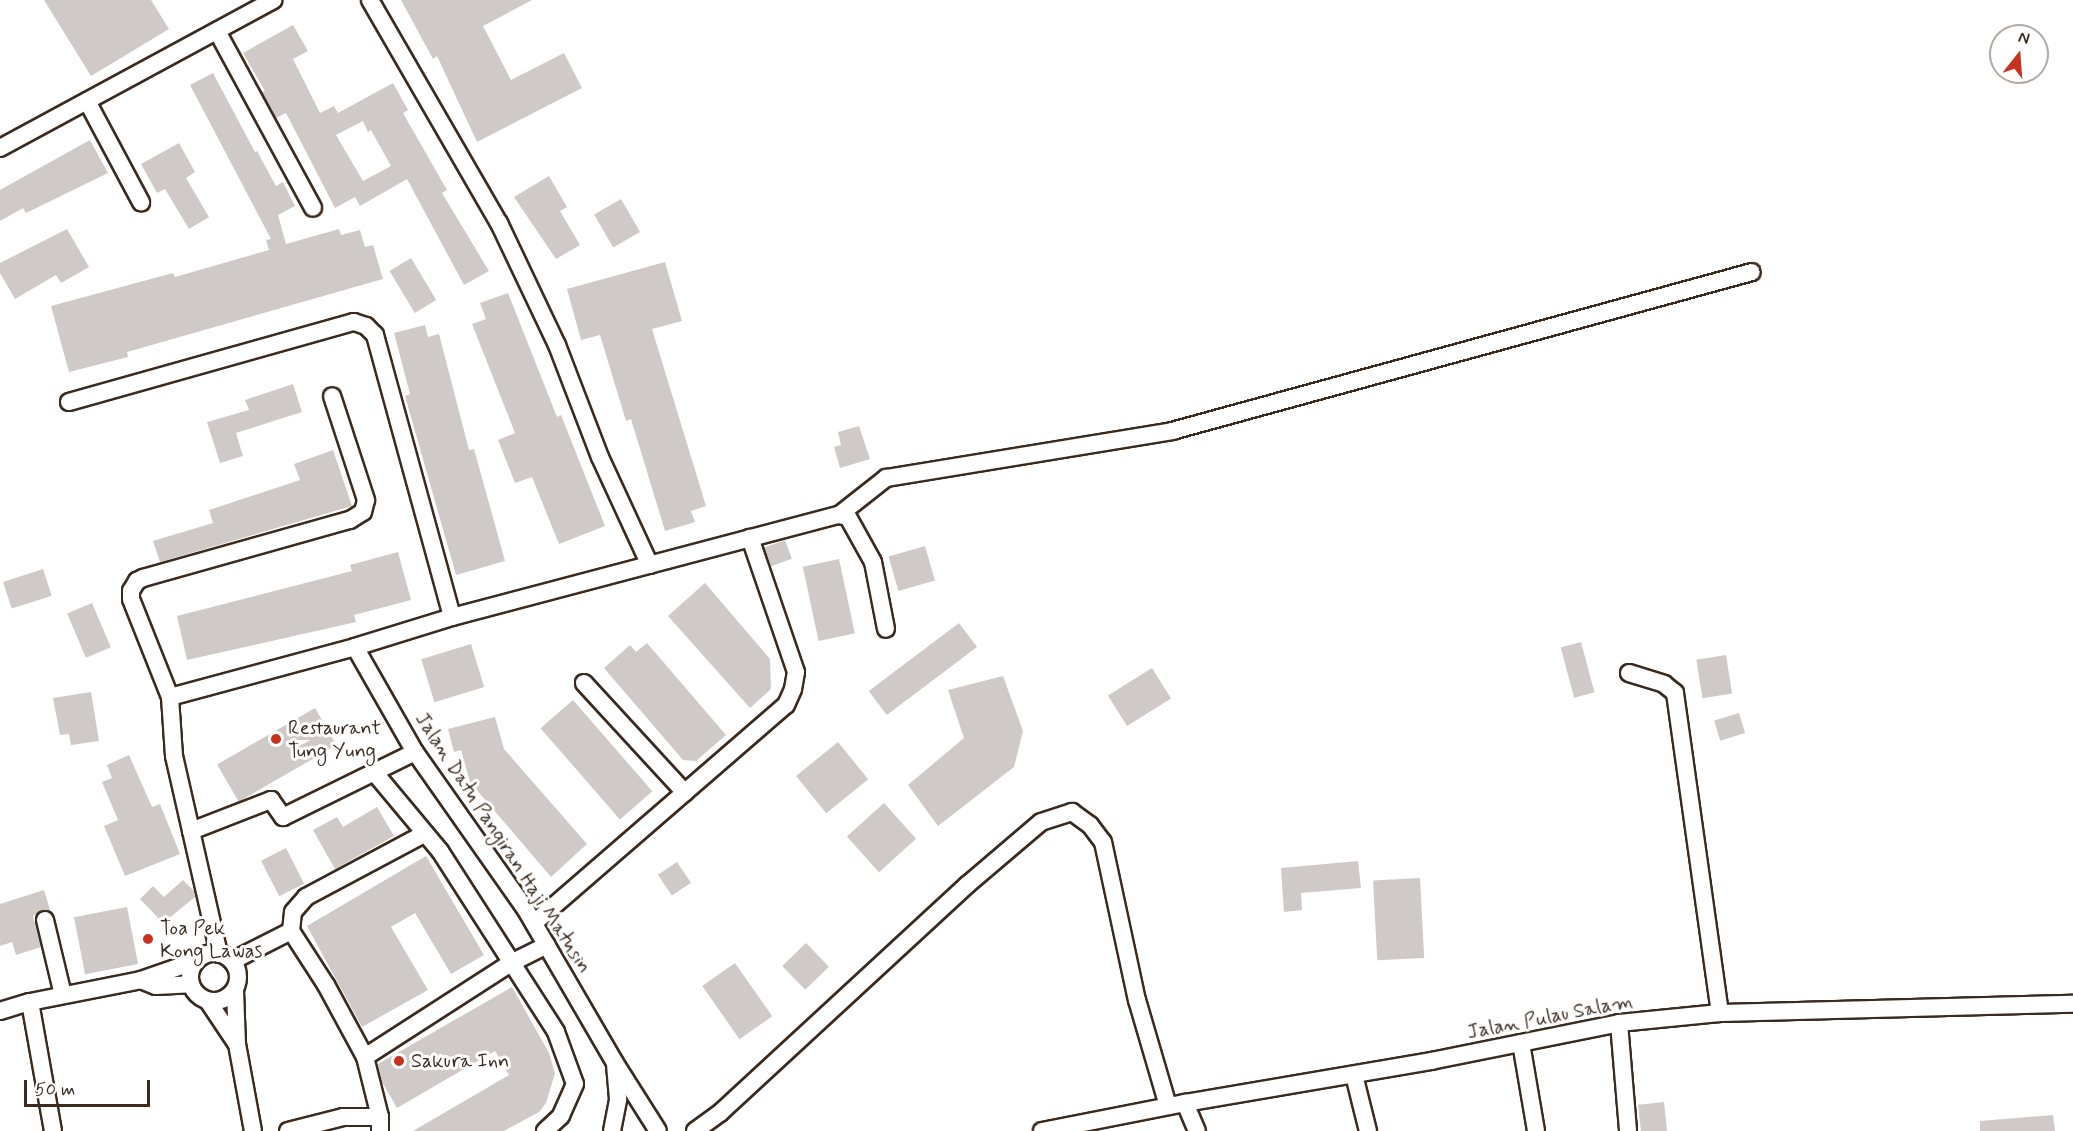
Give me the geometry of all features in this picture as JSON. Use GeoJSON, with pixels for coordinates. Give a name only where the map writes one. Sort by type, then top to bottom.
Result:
{"type":"FeatureCollection","features":[{"type":"Feature","properties":{"kind":"street"},"geometry":{"type":"LineString","coordinates":[[0,148],[274,0]]}},
{"type":"Feature","properties":{"kind":"street"},"geometry":{"type":"LineString","coordinates":[[369,0],[499,223],[557,345],[600,457],[650,565]]}},
{"type":"Feature","properties":{"kind":"street"},"geometry":{"type":"LineString","coordinates":[[217,31],[313,208]]}},
{"type":"Feature","properties":{"kind":"street"},"geometry":{"type":"LineString","coordinates":[[87,101],[141,202]]}},
{"type":"Feature","properties":{"kind":"street"},"geometry":{"type":"LineString","coordinates":[[170,697],[355,647],[452,617],[839,515],[886,477],[1172,431],[1752,272]]}},
{"type":"Feature","properties":{"kind":"street"},"geometry":{"type":"LineString","coordinates":[[69,402],[354,322],[366,326],[375,335],[452,617]]}},
{"type":"Feature","properties":{"kind":"street"},"geometry":{"type":"LineString","coordinates":[[253,1131],[237,1044],[235,990],[238,975],[226,958],[191,831],[174,756],[170,697],[131,599],[133,585],[143,578],[350,520],[363,512],[366,500],[332,396]]}},
{"type":"Feature","properties":{"kind":"street"},"geometry":{"type":"LineString","coordinates":[[839,515],[848,517],[873,562],[886,629]]}},
{"type":"Feature","properties":{"kind":"street"},"geometry":{"type":"LineString","coordinates":[[534,923],[786,705],[793,689],[796,672],[750,538]]}},
{"type":"Feature","properties":{"kind":"street","name":"Jalan Datu Pangiran Haji Matusin"},"geometry":{"type":"LineString","coordinates":[[355,647],[415,752],[534,923],[615,1063],[658,1131]]}},
{"type":"Feature","properties":{"kind":"street"},"geometry":{"type":"LineString","coordinates":[[1629,673],[1664,684],[1675,693],[1720,1013]]}},
{"type":"Feature","properties":{"kind":"street"},"geometry":{"type":"LineString","coordinates":[[584,683],[685,793]]}},
{"type":"Feature","properties":{"kind":"street"},"geometry":{"type":"LineString","coordinates":[[191,831],[271,800],[283,818],[415,752]]}},
{"type":"Feature","properties":{"kind":"street"},"geometry":{"type":"LineString","coordinates":[[374,772],[445,860],[556,1032],[575,1084],[561,1116],[545,1131]]}},
{"type":"Feature","properties":{"kind":"street"},"geometry":{"type":"LineString","coordinates":[[695,1131],[721,1112],[967,885],[1041,822],[1072,812],[1090,825],[1103,842],[1137,1000],[1177,1104],[1197,1131]]}},
{"type":"Feature","properties":{"kind":"street"},"geometry":{"type":"LineString","coordinates":[[288,1131],[344,1117],[380,1124],[365,1057],[326,985],[291,931],[292,912],[306,897],[424,834]]}},
{"type":"Feature","properties":{"kind":"street"},"geometry":{"type":"LineString","coordinates":[[45,920],[63,995]]}},
{"type":"Feature","properties":{"kind":"street"},"geometry":{"type":"LineString","coordinates":[[0,1011],[30,1002],[141,980],[196,961],[211,953],[226,958],[291,931]]}},
{"type":"Feature","properties":{"kind":"street"},"geometry":{"type":"LineString","coordinates":[[365,1057],[511,963],[547,945]]}},
{"type":"Feature","properties":{"kind":"street"},"geometry":{"type":"LineString","coordinates":[[196,961],[192,968],[191,984],[201,998],[208,1001],[223,1000],[235,990]]}},
{"type":"Feature","properties":{"kind":"street"},"geometry":{"type":"LineString","coordinates":[[141,980],[156,986],[191,984]]}},
{"type":"Feature","properties":{"kind":"street"},"geometry":{"type":"LineString","coordinates":[[208,1001],[237,1044]]}},
{"type":"Feature","properties":{"kind":"street"},"geometry":{"type":"LineString","coordinates":[[30,1002],[53,1131]]}},
{"type":"Feature","properties":{"kind":"street","name":"Jalan Pulau Salam"},"geometry":{"type":"LineString","coordinates":[[1042,1131],[1177,1104],[1354,1075],[1619,1023],[1720,1013],[2073,1004]]}},
{"type":"Feature","properties":{"kind":"street"},"geometry":{"type":"LineString","coordinates":[[1619,1023],[1628,1131]]}},
{"type":"Feature","properties":{"kind":"street"},"geometry":{"type":"LineString","coordinates":[[1521,1043],[1536,1131]]}},
{"type":"Feature","properties":{"kind":"street"},"geometry":{"type":"LineString","coordinates":[[612,1131],[618,1099],[615,1063]]}},
{"type":"Feature","properties":{"kind":"street"},"geometry":{"type":"LineString","coordinates":[[1354,1075],[1368,1131]]}},
{"type":"Feature","properties":{"kind":"building"},"geometry":{"type":"Polygon","coordinates":[[[44,0],[151,0],[169,29],[91,76],[44,0]]]}},
{"type":"Feature","properties":{"kind":"building"},"geometry":{"type":"Polygon","coordinates":[[[401,0],[532,0],[483,26],[511,80],[564,53],[582,88],[477,142],[437,56],[433,59],[401,0]]]}},
{"type":"Feature","properties":{"kind":"building"},"geometry":{"type":"Polygon","coordinates":[[[293,25],[308,51],[293,59],[320,113],[334,106],[338,113],[393,83],[408,110],[403,113],[447,190],[442,193],[489,271],[464,285],[407,179],[360,206],[355,197],[335,208],[286,113],[276,118],[262,92],[265,91],[243,53],[293,25]],[[363,121],[336,135],[363,181],[391,166],[371,130],[368,132],[363,121]]]}},
{"type":"Feature","properties":{"kind":"building"},"geometry":{"type":"Polygon","coordinates":[[[213,73],[255,152],[257,151],[276,186],[283,182],[295,206],[278,215],[286,244],[339,229],[341,235],[360,230],[365,247],[373,245],[383,279],[127,352],[128,357],[69,372],[51,306],[173,273],[175,277],[269,250],[266,240],[271,239],[190,85],[213,73]]]}},
{"type":"Feature","properties":{"kind":"building"},"geometry":{"type":"Polygon","coordinates":[[[90,140],[108,173],[26,213],[23,208],[0,221],[0,190],[90,140]]]}},
{"type":"Feature","properties":{"kind":"building"},"geometry":{"type":"Polygon","coordinates":[[[179,143],[195,172],[186,178],[209,217],[189,229],[165,189],[157,193],[141,164],[179,143]]]}},
{"type":"Feature","properties":{"kind":"building"},"geometry":{"type":"Polygon","coordinates":[[[549,176],[567,207],[560,211],[580,245],[556,259],[514,197],[549,176]]]}},
{"type":"Feature","properties":{"kind":"building"},"geometry":{"type":"Polygon","coordinates":[[[621,199],[640,232],[613,247],[594,214],[621,199]]]}},
{"type":"Feature","properties":{"kind":"building"},"geometry":{"type":"Polygon","coordinates":[[[67,229],[89,267],[61,283],[56,275],[15,299],[0,273],[0,263],[67,229]]]}},
{"type":"Feature","properties":{"kind":"building"},"geometry":{"type":"Polygon","coordinates":[[[411,258],[436,300],[415,313],[390,271],[411,258]]]}},
{"type":"Feature","properties":{"kind":"building"},"geometry":{"type":"Polygon","coordinates":[[[665,262],[682,321],[652,329],[706,506],[691,511],[695,522],[665,531],[631,419],[626,421],[600,335],[581,340],[567,289],[665,262]]]}},
{"type":"Feature","properties":{"kind":"building"},"geometry":{"type":"Polygon","coordinates":[[[508,293],[557,417],[561,415],[605,526],[559,544],[532,477],[515,483],[498,440],[515,433],[472,324],[486,319],[480,303],[508,293]]]}},
{"type":"Feature","properties":{"kind":"building"},"geometry":{"type":"Polygon","coordinates":[[[425,325],[428,337],[439,334],[469,450],[474,449],[505,561],[456,575],[405,396],[410,394],[394,333],[425,325]]]}},
{"type":"Feature","properties":{"kind":"building"},"geometry":{"type":"Polygon","coordinates":[[[293,384],[302,412],[236,433],[243,456],[220,463],[207,422],[249,410],[245,400],[293,384]]]}},
{"type":"Feature","properties":{"kind":"building"},"geometry":{"type":"Polygon","coordinates":[[[859,426],[870,459],[840,468],[834,447],[841,445],[838,432],[859,426]]]}},
{"type":"Feature","properties":{"kind":"building"},"geometry":{"type":"Polygon","coordinates":[[[333,450],[352,506],[160,562],[153,541],[213,523],[209,510],[300,480],[294,464],[333,450]]]}},
{"type":"Feature","properties":{"kind":"building"},"geometry":{"type":"Polygon","coordinates":[[[785,540],[792,559],[771,566],[764,548],[785,540]]]}},
{"type":"Feature","properties":{"kind":"building"},"geometry":{"type":"Polygon","coordinates":[[[925,546],[935,581],[898,591],[888,556],[925,546]]]}},
{"type":"Feature","properties":{"kind":"building"},"geometry":{"type":"Polygon","coordinates":[[[398,552],[411,600],[354,615],[356,622],[187,660],[177,616],[352,571],[350,565],[398,552]]]}},
{"type":"Feature","properties":{"kind":"building"},"geometry":{"type":"Polygon","coordinates":[[[839,559],[855,633],[819,641],[803,567],[839,559]]]}},
{"type":"Feature","properties":{"kind":"building"},"geometry":{"type":"Polygon","coordinates":[[[43,569],[52,596],[12,609],[3,582],[43,569]]]}},
{"type":"Feature","properties":{"kind":"building"},"geometry":{"type":"Polygon","coordinates":[[[705,583],[770,659],[771,689],[750,708],[668,616],[705,583]]]}},
{"type":"Feature","properties":{"kind":"building"},"geometry":{"type":"Polygon","coordinates":[[[92,603],[111,647],[86,658],[67,614],[92,603]]]}},
{"type":"Feature","properties":{"kind":"building"},"geometry":{"type":"Polygon","coordinates":[[[959,623],[977,647],[887,715],[869,691],[959,623]]]}},
{"type":"Feature","properties":{"kind":"building"},"geometry":{"type":"Polygon","coordinates":[[[1581,642],[1594,692],[1574,698],[1561,647],[1581,642]]]}},
{"type":"Feature","properties":{"kind":"building"},"geometry":{"type":"Polygon","coordinates":[[[647,643],[726,735],[696,761],[683,760],[604,668],[630,645],[636,652],[647,643]]]}},
{"type":"Feature","properties":{"kind":"building"},"geometry":{"type":"Polygon","coordinates":[[[471,644],[484,687],[434,702],[421,659],[471,644]]]}},
{"type":"Feature","properties":{"kind":"building"},"geometry":{"type":"Polygon","coordinates":[[[1726,655],[1732,694],[1702,698],[1696,660],[1726,655]]]}},
{"type":"Feature","properties":{"kind":"building"},"geometry":{"type":"Polygon","coordinates":[[[1152,668],[1171,699],[1127,726],[1108,696],[1152,668]]]}},
{"type":"Feature","properties":{"kind":"building"},"geometry":{"type":"Polygon","coordinates":[[[1003,676],[1023,731],[1014,767],[938,826],[908,785],[964,738],[948,690],[1003,676]]]}},
{"type":"Feature","properties":{"kind":"building"},"geometry":{"type":"Polygon","coordinates":[[[91,692],[99,741],[71,745],[69,734],[60,735],[53,698],[91,692]]]}},
{"type":"Feature","properties":{"kind":"building"},"geometry":{"type":"Polygon","coordinates":[[[573,700],[652,791],[620,820],[541,728],[573,700]]]}},
{"type":"Feature","properties":{"kind":"building"},"geometry":{"type":"Polygon","coordinates":[[[315,708],[336,745],[239,802],[217,764],[315,708]]]}},
{"type":"Feature","properties":{"kind":"building"},"geometry":{"type":"Polygon","coordinates":[[[1739,713],[1745,733],[1720,741],[1714,721],[1739,713]]]}},
{"type":"Feature","properties":{"kind":"building"},"geometry":{"type":"Polygon","coordinates":[[[495,717],[504,749],[587,844],[551,877],[470,782],[461,750],[454,752],[448,729],[495,717]]]}},
{"type":"Feature","properties":{"kind":"building"},"geometry":{"type":"Polygon","coordinates":[[[838,742],[868,779],[826,813],[796,776],[838,742]]]}},
{"type":"Feature","properties":{"kind":"building"},"geometry":{"type":"Polygon","coordinates":[[[129,755],[152,807],[160,804],[180,854],[125,876],[104,826],[118,820],[102,782],[112,778],[107,765],[129,755]]]}},
{"type":"Feature","properties":{"kind":"building"},"geometry":{"type":"Polygon","coordinates":[[[884,803],[916,839],[879,872],[847,836],[884,803]]]}},
{"type":"Feature","properties":{"kind":"building"},"geometry":{"type":"Polygon","coordinates":[[[377,807],[394,836],[335,869],[313,830],[337,817],[343,827],[377,807]]]}},
{"type":"Feature","properties":{"kind":"building"},"geometry":{"type":"Polygon","coordinates":[[[286,848],[304,884],[279,896],[261,861],[286,848]]]}},
{"type":"Feature","properties":{"kind":"building"},"geometry":{"type":"Polygon","coordinates":[[[426,856],[484,955],[451,974],[415,913],[391,927],[428,990],[362,1027],[307,926],[426,856]]]}},
{"type":"Feature","properties":{"kind":"building"},"geometry":{"type":"Polygon","coordinates":[[[1358,861],[1361,888],[1301,893],[1302,910],[1284,912],[1281,868],[1358,861]]]}},
{"type":"Feature","properties":{"kind":"building"},"geometry":{"type":"Polygon","coordinates":[[[677,862],[691,883],[672,896],[658,875],[677,862]]]}},
{"type":"Feature","properties":{"kind":"building"},"geometry":{"type":"Polygon","coordinates":[[[1420,878],[1424,958],[1377,960],[1373,880],[1420,878]]]}},
{"type":"Feature","properties":{"kind":"building"},"geometry":{"type":"Polygon","coordinates":[[[183,880],[194,891],[195,897],[163,923],[140,899],[153,886],[164,897],[183,880]]]}},
{"type":"Feature","properties":{"kind":"building"},"geometry":{"type":"Polygon","coordinates":[[[44,890],[50,910],[42,910],[33,916],[41,947],[16,955],[12,942],[0,946],[0,904],[44,890]]]}},
{"type":"Feature","properties":{"kind":"building"},"geometry":{"type":"Polygon","coordinates":[[[127,907],[138,964],[85,974],[74,917],[127,907]]]}},
{"type":"Feature","properties":{"kind":"building"},"geometry":{"type":"Polygon","coordinates":[[[806,943],[829,967],[805,990],[782,966],[806,943]]]}},
{"type":"Feature","properties":{"kind":"building"},"geometry":{"type":"Polygon","coordinates":[[[735,963],[772,1016],[740,1039],[702,986],[735,963]]]}},
{"type":"Feature","properties":{"kind":"building"},"geometry":{"type":"Polygon","coordinates":[[[512,987],[549,1053],[555,1073],[546,1103],[539,1112],[504,1131],[413,1131],[509,1075],[495,1051],[397,1108],[382,1082],[378,1064],[512,987]]]}},
{"type":"Feature","properties":{"kind":"building"},"geometry":{"type":"Polygon","coordinates":[[[1664,1102],[1667,1131],[1641,1131],[1638,1105],[1664,1102]]]}},
{"type":"Feature","properties":{"kind":"building"},"geometry":{"type":"Polygon","coordinates":[[[2053,1115],[2055,1131],[1980,1131],[1980,1121],[2053,1115]]]}},
{"type":"Feature","properties":{"kind":"place","name":"Restaurant Tung Yung"},"geometry":{"type":"Point","coordinates":[276,739]}},
{"type":"Feature","properties":{"kind":"place","name":"Toa Pek Kong Lawas"},"geometry":{"type":"Point","coordinates":[148,939]}},
{"type":"Feature","properties":{"kind":"place","name":"Sakura Inn"},"geometry":{"type":"Point","coordinates":[399,1061]}}]}
